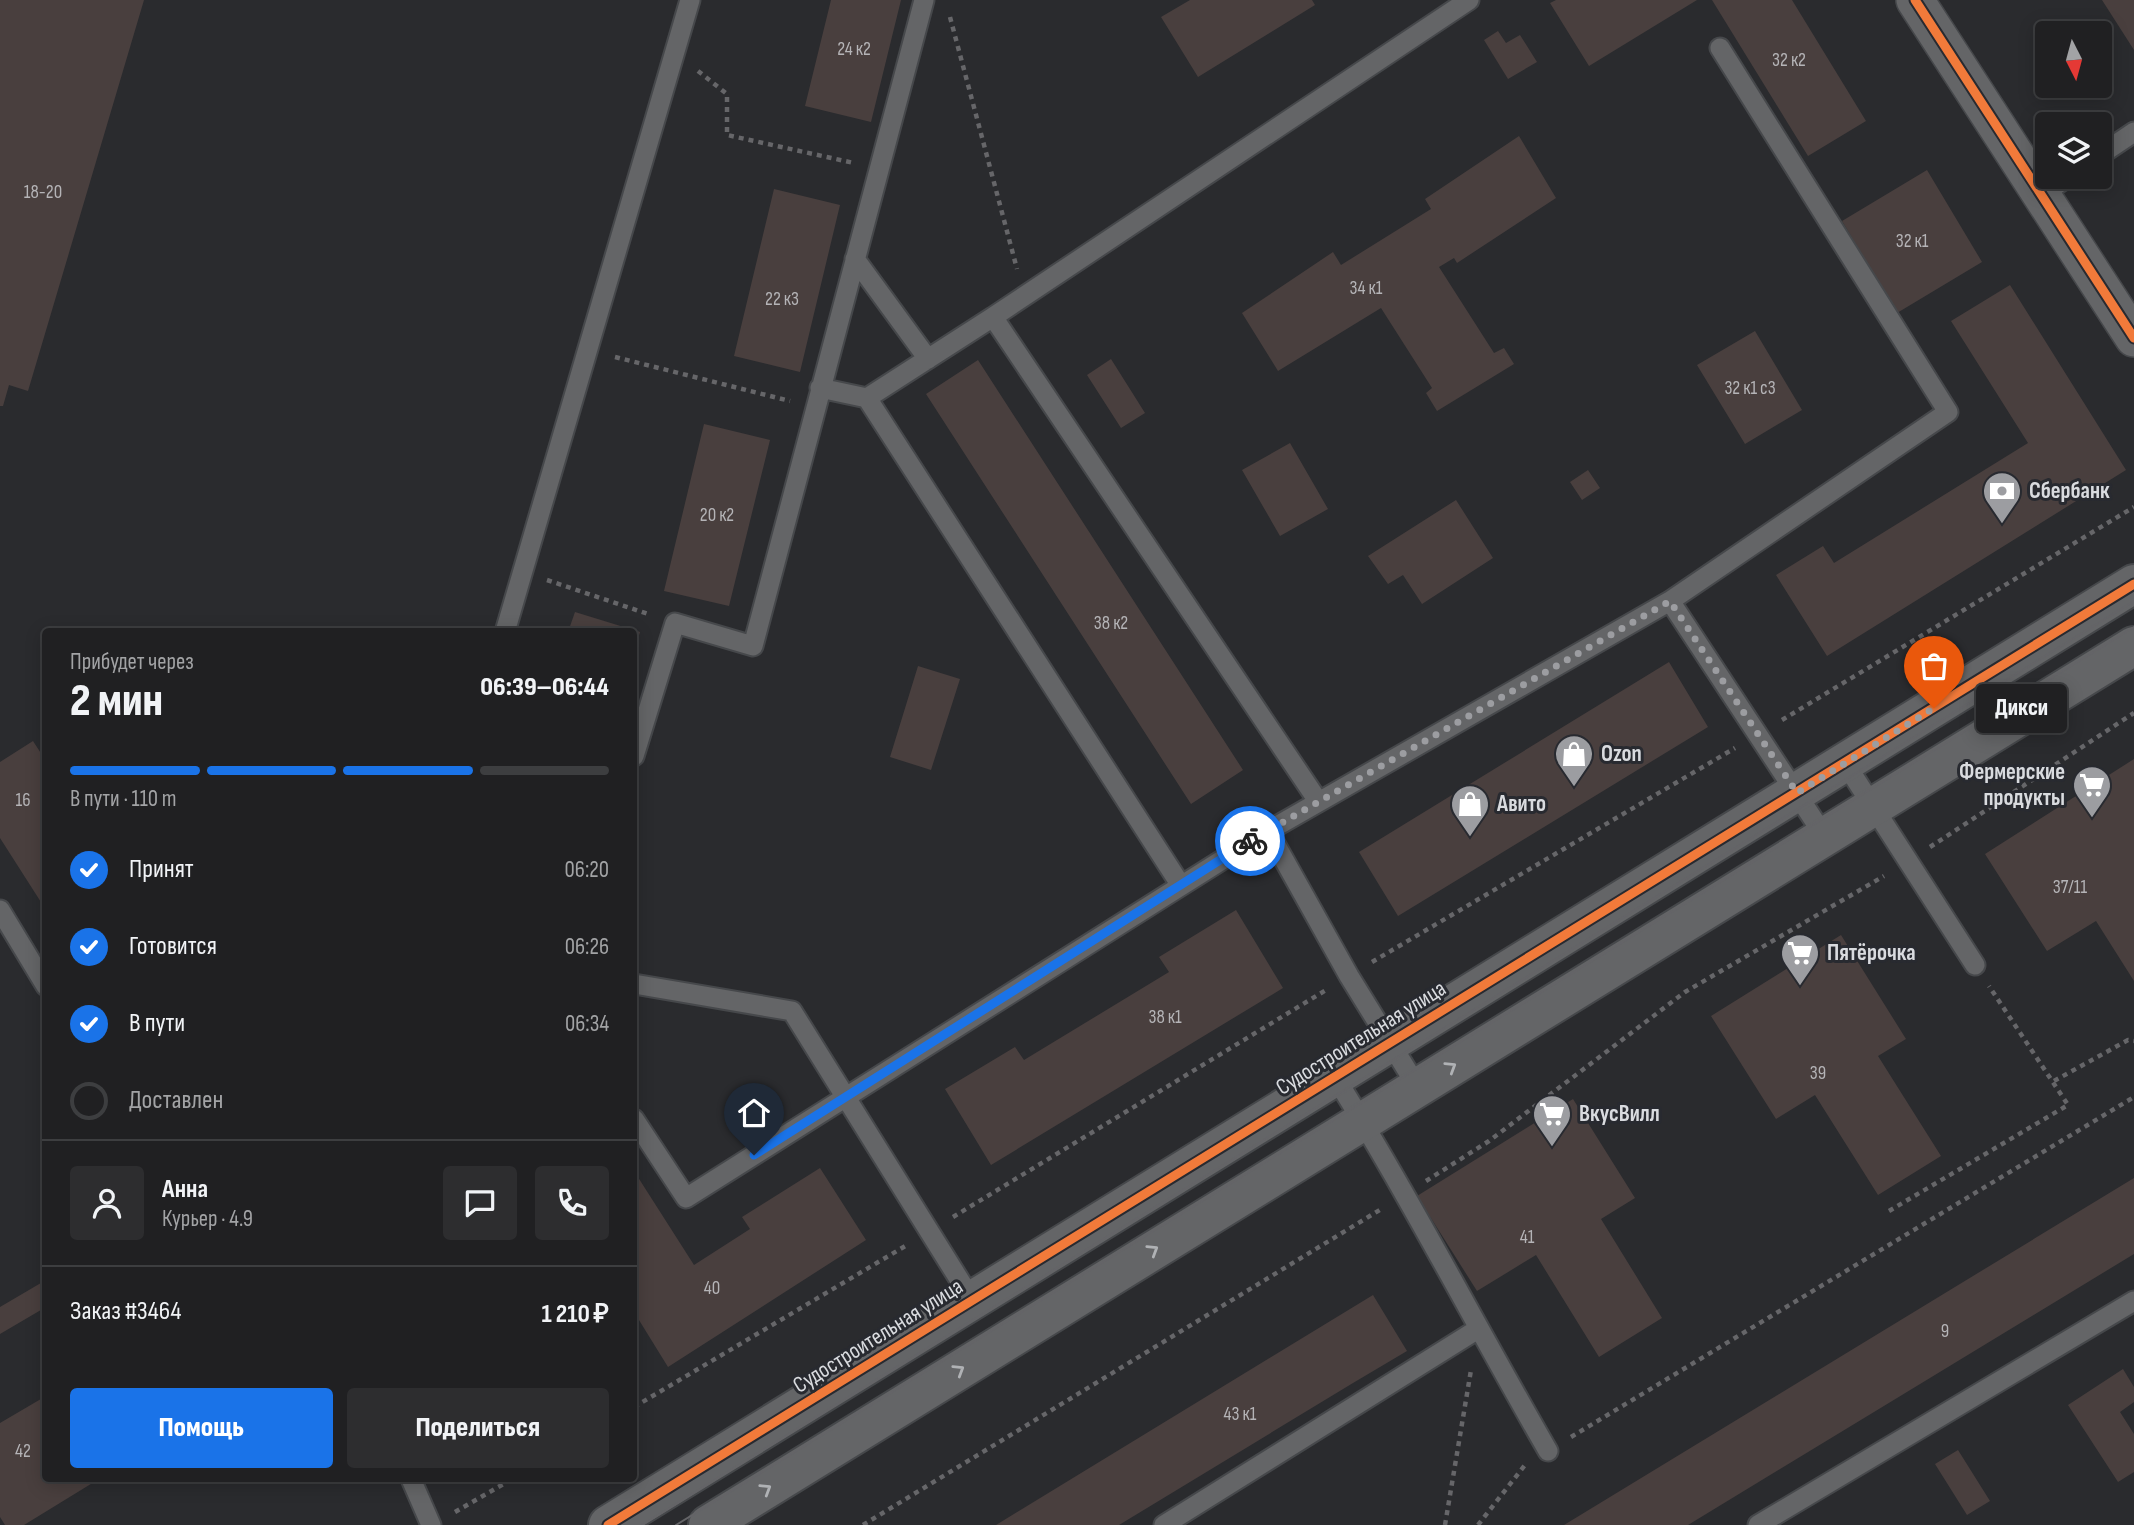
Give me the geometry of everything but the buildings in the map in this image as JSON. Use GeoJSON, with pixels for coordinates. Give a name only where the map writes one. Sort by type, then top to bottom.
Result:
{"type":"FeatureCollection","features":[{"type":"Feature","properties":{"kind":"street"},"geometry":{"type":"LineString","coordinates":[[1915,0],[2035,161]]}},
{"type":"Feature","properties":{"kind":"street"},"geometry":{"type":"LineString","coordinates":[[2056,189],[2134,338]]}},
{"type":"Feature","properties":{"kind":"street","name":"Судостроительная улица"},"geometry":{"type":"LineString","coordinates":[[608,1525],[2134,584]]}},
{"type":"Feature","properties":{"kind":"street"},"geometry":{"type":"LineString","coordinates":[[708,1525],[2134,646]]}},
{"type":"Feature","properties":{"kind":"lane"},"geometry":{"type":"LineString","coordinates":[[506,628],[690,0]]}},
{"type":"Feature","properties":{"kind":"lane"},"geometry":{"type":"LineString","coordinates":[[637,746],[675,623],[752,646],[924,0]]}},
{"type":"Feature","properties":{"kind":"lane"},"geometry":{"type":"LineString","coordinates":[[818,398],[867,398],[1025,297],[1469,0]]}},
{"type":"Feature","properties":{"kind":"lane"},"geometry":{"type":"LineString","coordinates":[[637,1124],[686,1198],[1180,884],[1670,601],[1948,412],[1720,48]]}},
{"type":"Feature","properties":{"kind":"lane"},"geometry":{"type":"LineString","coordinates":[[2112,147],[2134,132]]}},
{"type":"Feature","properties":{"kind":"lane"},"geometry":{"type":"LineString","coordinates":[[855,259],[928,359]]}},
{"type":"Feature","properties":{"kind":"lane"},"geometry":{"type":"LineString","coordinates":[[993,317],[1318,802]]}},
{"type":"Feature","properties":{"kind":"lane"},"geometry":{"type":"LineString","coordinates":[[867,398],[1180,884]]}},
{"type":"Feature","properties":{"kind":"lane"},"geometry":{"type":"LineString","coordinates":[[1670,601],[1825,837]]}},
{"type":"Feature","properties":{"kind":"lane"},"geometry":{"type":"LineString","coordinates":[[1845,763],[1975,965]]}},
{"type":"Feature","properties":{"kind":"lane"},"geometry":{"type":"LineString","coordinates":[[1268,831],[1349,976],[1418,1088]]}},
{"type":"Feature","properties":{"kind":"lane"},"geometry":{"type":"LineString","coordinates":[[0,910],[42,979]]}},
{"type":"Feature","properties":{"kind":"lane"},"geometry":{"type":"LineString","coordinates":[[637,985],[792,1011],[931,1230],[972,1300]]}},
{"type":"Feature","properties":{"kind":"lane"},"geometry":{"type":"LineString","coordinates":[[1335,1077],[1406,1194],[1478,1329],[1548,1451]]}},
{"type":"Feature","properties":{"kind":"lane"},"geometry":{"type":"LineString","coordinates":[[1758,1525],[2134,1301]]}},
{"type":"Feature","properties":{"kind":"lane"},"geometry":{"type":"LineString","coordinates":[[1164,1525],[1478,1329]]}},
{"type":"Feature","properties":{"kind":"lane"},"geometry":{"type":"LineString","coordinates":[[413,1482],[438,1522]]}},
{"type":"Feature","properties":{"kind":"path"},"geometry":{"type":"LineString","coordinates":[[949,13],[1025,297]]}},
{"type":"Feature","properties":{"kind":"path"},"geometry":{"type":"LineString","coordinates":[[674,51],[727,94],[727,135],[879,169]]}},
{"type":"Feature","properties":{"kind":"path"},"geometry":{"type":"LineString","coordinates":[[587,350],[818,398]]}},
{"type":"Feature","properties":{"kind":"path"},"geometry":{"type":"LineString","coordinates":[[637,1405],[2134,507]]}},
{"type":"Feature","properties":{"kind":"path"},"geometry":{"type":"LineString","coordinates":[[523,572],[675,623]]}},
{"type":"Feature","properties":{"kind":"path"},"geometry":{"type":"LineString","coordinates":[[863,1525],[1489,1141],[1685,992],[1908,862],[2134,713]]}},
{"type":"Feature","properties":{"kind":"path"},"geometry":{"type":"LineString","coordinates":[[1889,1211],[2068,1105],[1975,965]]}},
{"type":"Feature","properties":{"kind":"path"},"geometry":{"type":"LineString","coordinates":[[2054,1081],[2128,1041],[2134,1041]]}},
{"type":"Feature","properties":{"kind":"path"},"geometry":{"type":"LineString","coordinates":[[1478,1525],[1526,1464],[2134,1097]]}},
{"type":"Feature","properties":{"kind":"path"},"geometry":{"type":"LineString","coordinates":[[1445,1525],[1478,1329]]}},
{"type":"Feature","properties":{"kind":"path"},"geometry":{"type":"LineString","coordinates":[[438,1522],[507,1482]]}},
{"type":"Feature","properties":{"kind":"tram line"},"geometry":{"type":"LineString","coordinates":[[642,1525],[2134,601]]}},
{"type":"Feature","properties":{"kind":"tram line"},"geometry":{"type":"LineString","coordinates":[[676,1525],[2134,627]]}},
{"type":"Feature","properties":{"kind":"cycle path"},"geometry":{"type":"LineString","coordinates":[[1915,0],[2134,338]]}},
{"type":"Feature","properties":{"kind":"cycle path"},"geometry":{"type":"LineString","coordinates":[[608,1525],[2134,584]]}},
{"type":"Feature","properties":{"kind":"way so far"},"geometry":{"type":"LineString","coordinates":[[1250,841],[1670,601],[1797,793],[1934,708]]}},
{"type":"Feature","properties":{"kind":"place","name":"Сбербанк"},"geometry":{"type":"Point","coordinates":[2002,525]}},
{"type":"Feature","properties":{"kind":"place","name":"Дикси"},"geometry":{"type":"Point","coordinates":[1934,708]}},
{"type":"Feature","properties":{"kind":"place","name":"Ozon"},"geometry":{"type":"Point","coordinates":[1574,788]}},
{"type":"Feature","properties":{"kind":"place","name":"Фермерские продукты"},"geometry":{"type":"Point","coordinates":[2092,819]}},
{"type":"Feature","properties":{"kind":"place","name":"Авито"},"geometry":{"type":"Point","coordinates":[1470,838]}},
{"type":"Feature","properties":{"kind":"place","name":"Пятёрочка"},"geometry":{"type":"Point","coordinates":[1800,987]}},
{"type":"Feature","properties":{"kind":"place","name":"ВкусВилл"},"geometry":{"type":"Point","coordinates":[1552,1148]}},
{"type":"Feature","properties":{"kind":"route"},"geometry":{"type":"LineString","coordinates":[[754,1155],[1250,841]]}}]}
